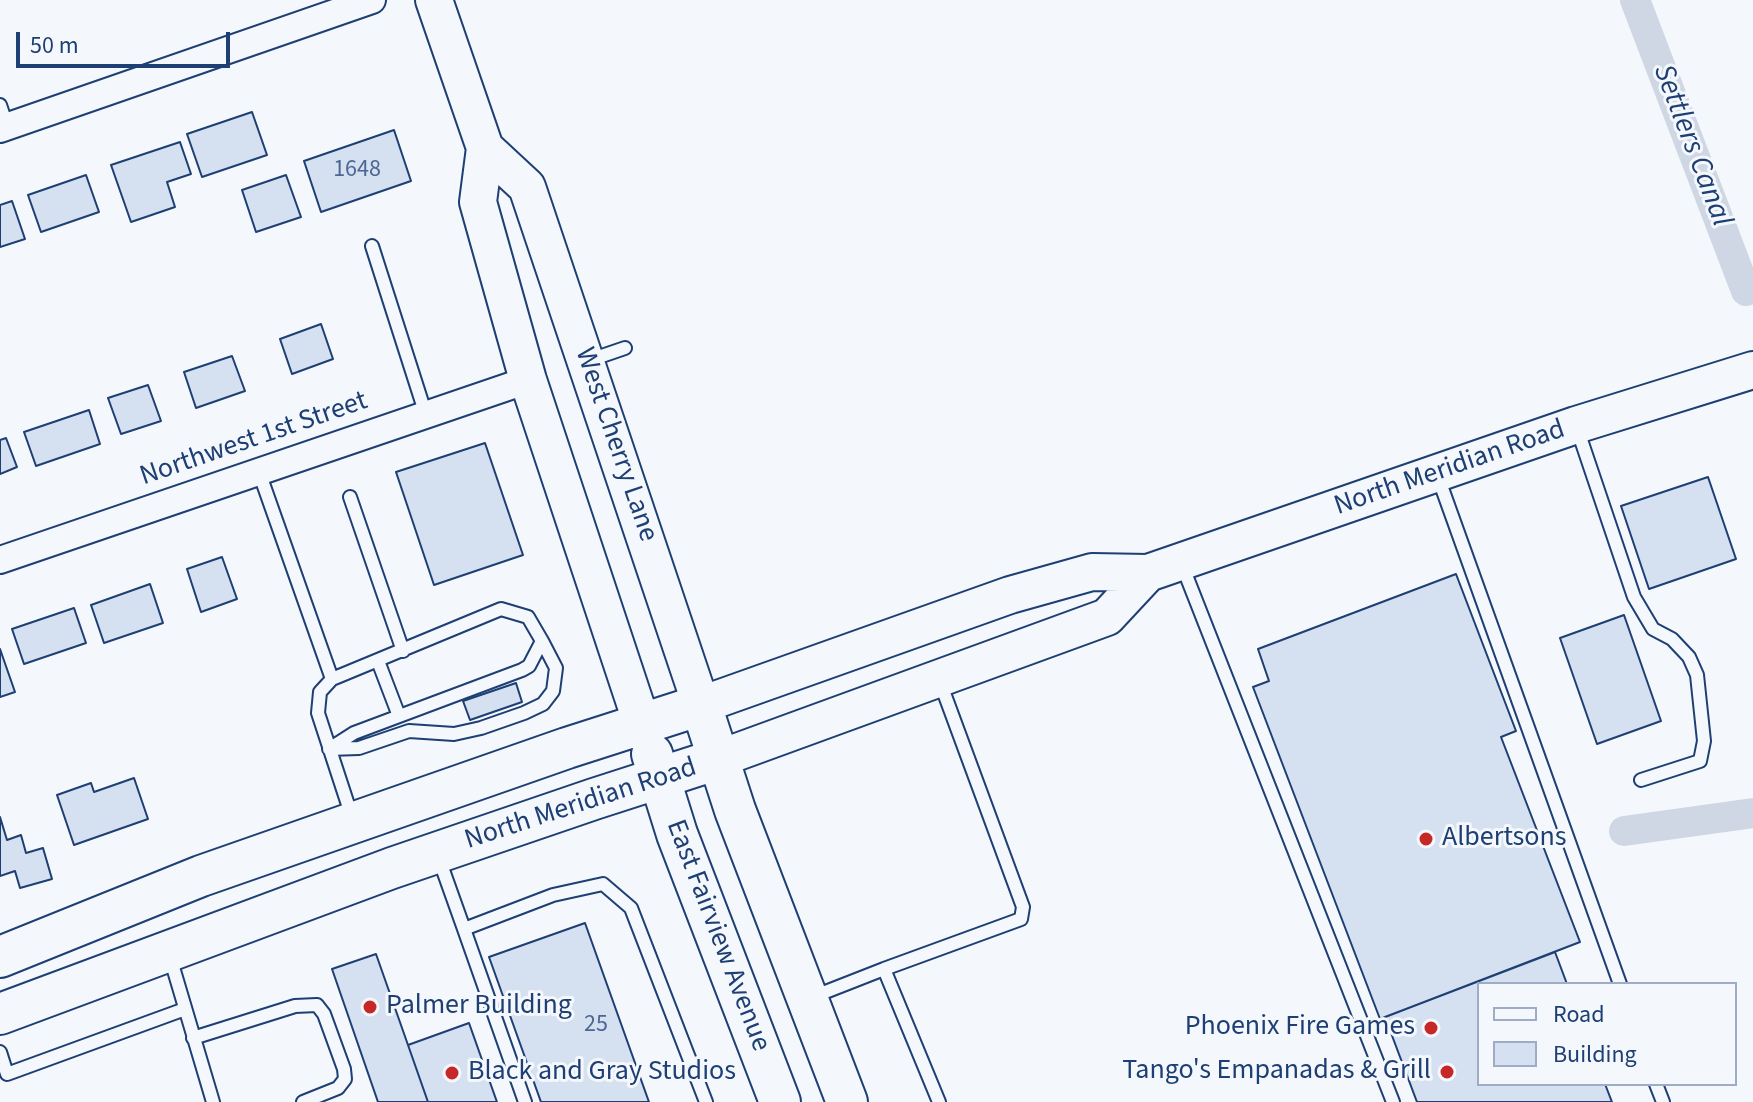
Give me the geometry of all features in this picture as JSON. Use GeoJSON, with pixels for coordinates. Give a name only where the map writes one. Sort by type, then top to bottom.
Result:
{"type":"FeatureCollection","features":[{"type":"Feature","properties":{"kind":"main road","name":"West Cherry Lane"},"geometry":{"type":"LineString","coordinates":[[434,0],[485,148],[478,202],[528,380],[642,724]]}},
{"type":"Feature","properties":{"kind":"main road","name":"West Cherry Lane"},"geometry":{"type":"LineString","coordinates":[[485,148],[527,187],[718,759]]}},
{"type":"Feature","properties":{"kind":"main road","name":"North Meridian Road"},"geometry":{"type":"LineString","coordinates":[[0,957],[201,876],[701,705],[1010,595],[1092,572],[1165,568],[1576,425],[1753,370]]}},
{"type":"Feature","properties":{"kind":"main road","name":"North Meridian Road"},"geometry":{"type":"LineString","coordinates":[[0,1014],[437,853],[718,759],[1107,617],[1165,568]]}},
{"type":"Feature","properties":{"kind":"main road","name":"East Fairview Avenue"},"geometry":{"type":"LineString","coordinates":[[642,724],[677,834],[780,1102]]}},
{"type":"Feature","properties":{"kind":"main road"},"geometry":{"type":"LineString","coordinates":[[718,759],[847,1102]]}},
{"type":"Feature","properties":{"kind":"street"},"geometry":{"type":"LineString","coordinates":[[2,120],[346,4],[372,0]]}},
{"type":"Feature","properties":{"kind":"street","name":"Northwest 1st Street"},"geometry":{"type":"LineString","coordinates":[[0,560],[528,380]]}},
{"type":"Feature","properties":{"kind":"lane"},"geometry":{"type":"LineString","coordinates":[[372,246],[426,415]]}},
{"type":"Feature","properties":{"kind":"lane"},"geometry":{"type":"LineString","coordinates":[[587,361],[625,348]]}},
{"type":"Feature","properties":{"kind":"lane"},"geometry":{"type":"LineString","coordinates":[[1576,425],[1634,597],[1653,629],[1672,639],[1689,657],[1697,675],[1704,741],[1700,761],[1641,780]]}},
{"type":"Feature","properties":{"kind":"lane"},"geometry":{"type":"LineString","coordinates":[[259,472],[332,679]]}},
{"type":"Feature","properties":{"kind":"lane"},"geometry":{"type":"LineString","coordinates":[[1437,474],[1619,982]]}},
{"type":"Feature","properties":{"kind":"lane"},"geometry":{"type":"LineString","coordinates":[[350,497],[403,651]]}},
{"type":"Feature","properties":{"kind":"lane"},"geometry":{"type":"LineString","coordinates":[[1165,568],[1393,1102]]}},
{"type":"Feature","properties":{"kind":"lane"},"geometry":{"type":"LineString","coordinates":[[329,749],[359,748],[409,731],[454,734],[481,728],[543,704],[553,691],[556,668],[528,617],[501,609],[332,679],[320,692],[318,713],[329,749],[354,822]]}},
{"type":"Feature","properties":{"kind":"lane"},"geometry":{"type":"LineString","coordinates":[[329,749],[354,733],[522,670],[529,666],[542,641]]}},
{"type":"Feature","properties":{"kind":"lane"},"geometry":{"type":"LineString","coordinates":[[378,661],[399,716]]}},
{"type":"Feature","properties":{"kind":"lane"},"geometry":{"type":"LineString","coordinates":[[807,999],[1021,919],[1023,907],[939,679]]}},
{"type":"Feature","properties":{"kind":"lane"},"geometry":{"type":"LineString","coordinates":[[437,853],[525,1102]]}},
{"type":"Feature","properties":{"kind":"lane"},"geometry":{"type":"LineString","coordinates":[[464,929],[553,895],[603,884],[631,908],[706,1102]]}},
{"type":"Feature","properties":{"kind":"lane"},"geometry":{"type":"LineString","coordinates":[[168,950],[213,1102]]}},
{"type":"Feature","properties":{"kind":"lane"},"geometry":{"type":"LineString","coordinates":[[884,969],[939,1102]]}},
{"type":"Feature","properties":{"kind":"lane"},"geometry":{"type":"LineString","coordinates":[[193,1038],[295,1006],[317,1005],[324,1014],[345,1079],[338,1088],[303,1102]]}},
{"type":"Feature","properties":{"kind":"lane"},"geometry":{"type":"LineString","coordinates":[[0,1052],[7,1074],[185,1009]]}},
{"type":"Feature","properties":{"kind":"building"},"geometry":{"type":"Polygon","coordinates":[[[252,112],[267,155],[202,177],[187,134],[252,112]]]}},
{"type":"Feature","properties":{"kind":"building"},"geometry":{"type":"Polygon","coordinates":[[[394,130],[411,181],[321,212],[304,161],[394,130]]]}},
{"type":"Feature","properties":{"kind":"building"},"geometry":{"type":"Polygon","coordinates":[[[180,142],[191,174],[167,182],[175,207],[131,222],[111,165],[180,142]]]}},
{"type":"Feature","properties":{"kind":"building"},"geometry":{"type":"Polygon","coordinates":[[[86,175],[99,212],[41,232],[28,195],[86,175]]]}},
{"type":"Feature","properties":{"kind":"building"},"geometry":{"type":"Polygon","coordinates":[[[286,175],[301,217],[256,232],[242,190],[286,175]]]}},
{"type":"Feature","properties":{"kind":"building"},"geometry":{"type":"Polygon","coordinates":[[[12,201],[25,239],[0,247],[0,205],[12,201]]]}},
{"type":"Feature","properties":{"kind":"building"},"geometry":{"type":"Polygon","coordinates":[[[321,324],[333,359],[292,374],[280,339],[321,324]]]}},
{"type":"Feature","properties":{"kind":"building"},"geometry":{"type":"Polygon","coordinates":[[[232,356],[245,391],[196,408],[184,372],[232,356]]]}},
{"type":"Feature","properties":{"kind":"building"},"geometry":{"type":"Polygon","coordinates":[[[148,385],[161,421],[121,434],[108,398],[148,385]]]}},
{"type":"Feature","properties":{"kind":"building"},"geometry":{"type":"Polygon","coordinates":[[[89,410],[100,444],[36,466],[24,432],[89,410]]]}},
{"type":"Feature","properties":{"kind":"building"},"geometry":{"type":"Polygon","coordinates":[[[6,438],[17,467],[0,474],[0,440],[6,438]]]}},
{"type":"Feature","properties":{"kind":"building"},"geometry":{"type":"Polygon","coordinates":[[[485,443],[523,555],[434,585],[396,472],[485,443]]]}},
{"type":"Feature","properties":{"kind":"building"},"geometry":{"type":"Polygon","coordinates":[[[1708,477],[1736,559],[1649,589],[1621,506],[1708,477]]]}},
{"type":"Feature","properties":{"kind":"building"},"geometry":{"type":"Polygon","coordinates":[[[222,557],[237,599],[201,612],[187,569],[222,557]]]}},
{"type":"Feature","properties":{"kind":"building","name":"Albertsons"},"geometry":{"type":"Polygon","coordinates":[[[1456,574],[1516,731],[1501,737],[1580,942],[1380,1019],[1253,687],[1269,681],[1258,649],[1456,574]]]}},
{"type":"Feature","properties":{"kind":"building"},"geometry":{"type":"Polygon","coordinates":[[[150,584],[163,623],[104,643],[91,605],[150,584]]]}},
{"type":"Feature","properties":{"kind":"building"},"geometry":{"type":"Polygon","coordinates":[[[74,608],[86,643],[24,664],[12,629],[74,608]]]}},
{"type":"Feature","properties":{"kind":"building"},"geometry":{"type":"Polygon","coordinates":[[[1624,615],[1661,721],[1597,744],[1560,638],[1624,615]]]}},
{"type":"Feature","properties":{"kind":"building"},"geometry":{"type":"Polygon","coordinates":[[[0,649],[15,692],[0,697],[0,649]]]}},
{"type":"Feature","properties":{"kind":"building"},"geometry":{"type":"Polygon","coordinates":[[[516,683],[522,702],[470,720],[463,701],[516,683]]]}},
{"type":"Feature","properties":{"kind":"building"},"geometry":{"type":"Polygon","coordinates":[[[134,778],[148,819],[74,845],[57,795],[91,783],[94,792],[134,778]]]}},
{"type":"Feature","properties":{"kind":"building"},"geometry":{"type":"Polygon","coordinates":[[[0,817],[7,840],[21,835],[26,853],[43,848],[52,879],[20,888],[15,871],[0,876],[0,817]]]}},
{"type":"Feature","properties":{"kind":"building"},"geometry":{"type":"Polygon","coordinates":[[[585,923],[649,1102],[541,1102],[489,957],[585,923]]]}},
{"type":"Feature","properties":{"kind":"building"},"geometry":{"type":"Polygon","coordinates":[[[1555,952],[1566,982],[1477,982],[1477,1086],[1606,1086],[1612,1102],[1417,1102],[1385,1017],[1555,952]]]}},
{"type":"Feature","properties":{"kind":"building","name":"Palmer Building"},"geometry":{"type":"Polygon","coordinates":[[[376,954],[428,1102],[378,1102],[332,969],[376,954]]]}},
{"type":"Feature","properties":{"kind":"building","name":"Black and Gray Studios"},"geometry":{"type":"Polygon","coordinates":[[[469,1023],[497,1102],[428,1102],[408,1045],[469,1023]]]}},
{"type":"Feature","properties":{"kind":"waterway","name":"Settlers Canal"},"geometry":{"type":"LineString","coordinates":[[1635,0],[1746,291]]}},
{"type":"Feature","properties":{"kind":"waterway","name":"Settlers Canal"},"geometry":{"type":"LineString","coordinates":[[1624,831],[1753,813]]}},
{"type":"Feature","properties":{"kind":"place","name":"Albertsons"},"geometry":{"type":"Point","coordinates":[1426,839]}},
{"type":"Feature","properties":{"kind":"place","name":"Palmer Building"},"geometry":{"type":"Point","coordinates":[370,1007]}},
{"type":"Feature","properties":{"kind":"place","name":"Phoenix Fire Games"},"geometry":{"type":"Point","coordinates":[1431,1028]}},
{"type":"Feature","properties":{"kind":"place","name":"Tango's Empanadas & Grill"},"geometry":{"type":"Point","coordinates":[1447,1072]}},
{"type":"Feature","properties":{"kind":"place","name":"Black and Gray Studios"},"geometry":{"type":"Point","coordinates":[452,1073]}}]}
